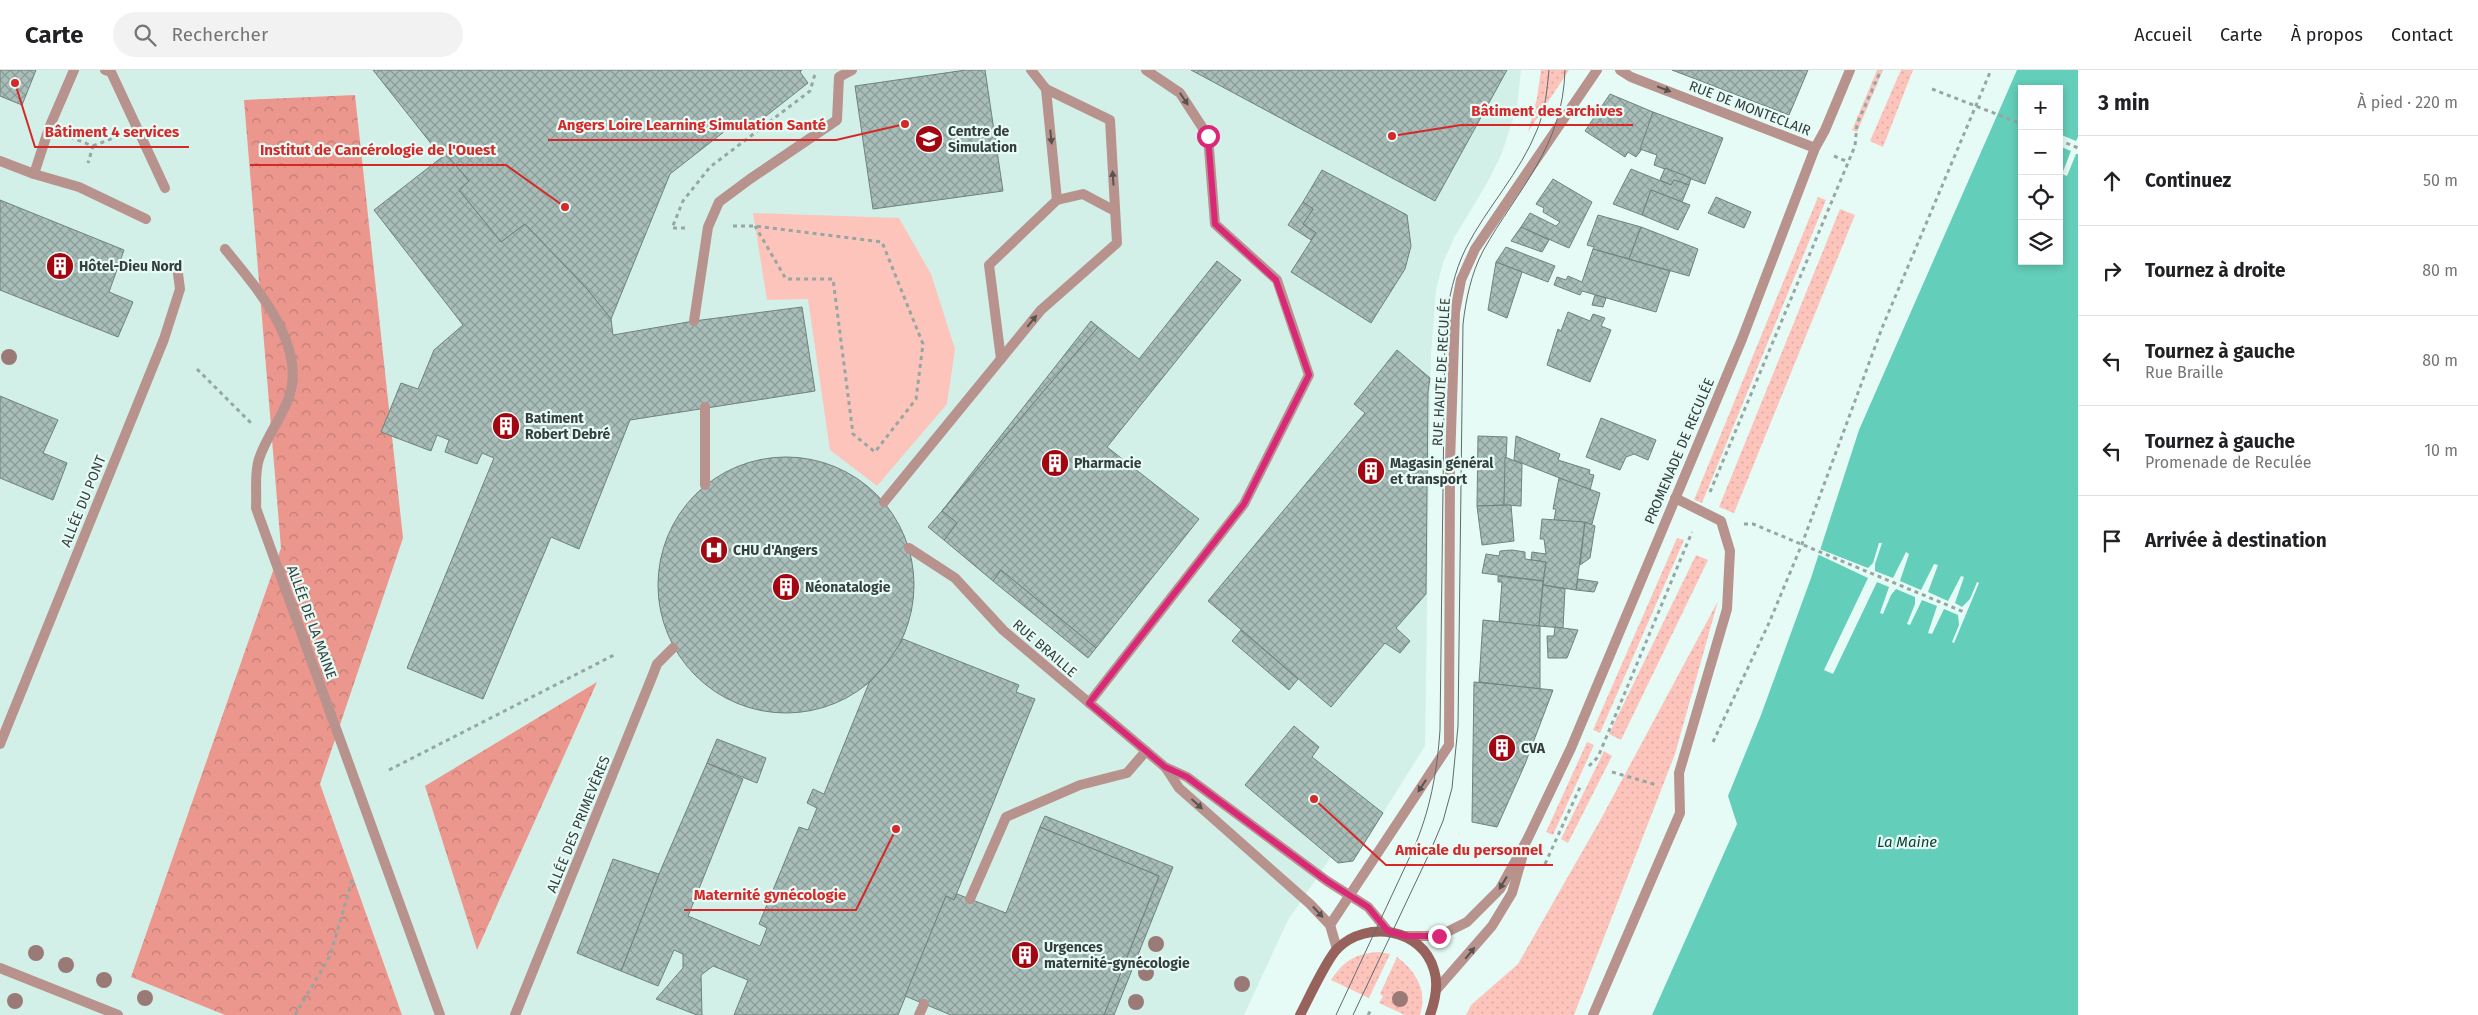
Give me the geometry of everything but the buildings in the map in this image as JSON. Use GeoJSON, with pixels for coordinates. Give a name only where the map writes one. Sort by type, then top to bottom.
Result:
{"type":"FeatureCollection","features":[{"type":"Feature","properties":{"kind":"street"},"geometry":{"type":"LineString","coordinates":[[34,174],[48,128],[74,70]]}},
{"type":"Feature","properties":{"kind":"street"},"geometry":{"type":"LineString","coordinates":[[105,70],[111,72],[165,188]]}},
{"type":"Feature","properties":{"kind":"street"},"geometry":{"type":"LineString","coordinates":[[694,321],[708,227],[719,202],[837,120],[839,77],[852,70]]}},
{"type":"Feature","properties":{"kind":"street"},"geometry":{"type":"LineString","coordinates":[[884,502],[1041,310],[1117,243],[1110,120],[1046,89],[1032,70]]}},
{"type":"Feature","properties":{"kind":"street"},"geometry":{"type":"LineString","coordinates":[[1089,703],[1244,504],[1309,375],[1276,280],[1215,224],[1208,136],[1180,93],[1146,70]]}},
{"type":"Feature","properties":{"kind":"street","name":"RUE HAUTE DE RECULÉE"},"geometry":{"type":"LineString","coordinates":[[1350,895],[1449,745],[1450,462],[1455,312],[1461,280],[1475,248],[1597,70]]}},
{"type":"Feature","properties":{"kind":"street","name":"RUE DE MONTECLAIR"},"geometry":{"type":"LineString","coordinates":[[1620,70],[1632,77],[1816,148]]}},
{"type":"Feature","properties":{"kind":"street","name":"PROMENADE DE RECULÉE"},"geometry":{"type":"LineString","coordinates":[[1406,936],[1439,936],[1467,922],[1500,889],[1527,840],[1571,748],[1742,339],[1816,148],[1850,70]]}},
{"type":"Feature","properties":{"kind":"street"},"geometry":{"type":"LineString","coordinates":[[1046,89],[1057,200]]}},
{"type":"Feature","properties":{"kind":"street"},"geometry":{"type":"LineString","coordinates":[[0,161],[34,174],[79,187],[146,219]]}},
{"type":"Feature","properties":{"kind":"street"},"geometry":{"type":"LineString","coordinates":[[1001,359],[990,265],[1057,200],[1083,194],[1115,210]]}},
{"type":"Feature","properties":{"kind":"street","name":"ALLÉE DE LA MAINE"},"geometry":{"type":"LineString","coordinates":[[225,248],[249,277],[280,323],[292,362],[290,396],[259,460],[256,508],[440,1015]]}},
{"type":"Feature","properties":{"kind":"street","name":"ALLÉE DU PONT"},"geometry":{"type":"LineString","coordinates":[[0,744],[164,339],[180,289],[177,266]]}},
{"type":"Feature","properties":{"kind":"street"},"geometry":{"type":"LineString","coordinates":[[705,406],[706,485]]}},
{"type":"Feature","properties":{"kind":"street"},"geometry":{"type":"LineString","coordinates":[[1593,1015],[1680,813],[1679,773],[1727,609],[1730,551],[1721,521],[1675,498]]}},
{"type":"Feature","properties":{"kind":"street","name":"RUE BRAILLE"},"geometry":{"type":"LineString","coordinates":[[909,548],[955,578],[1002,630],[1165,767],[1187,777],[1270,840],[1368,907],[1388,931]]}},
{"type":"Feature","properties":{"kind":"street","name":"ALLÉE DES PRIMEVÈRES"},"geometry":{"type":"LineString","coordinates":[[515,1015],[657,664],[673,648]]}},
{"type":"Feature","properties":{"kind":"street"},"geometry":{"type":"LineString","coordinates":[[970,899],[1006,817],[1080,785],[1127,773],[1146,751]]}},
{"type":"Feature","properties":{"kind":"street","name":"RUE BRAILLE"},"geometry":{"type":"LineString","coordinates":[[1165,767],[1179,788],[1310,904],[1330,925],[1337,949]]}},
{"type":"Feature","properties":{"kind":"street","name":"PROMENADE DE RECULÉE"},"geometry":{"type":"LineString","coordinates":[[1437,989],[1492,926],[1512,893],[1527,840]]}},
{"type":"Feature","properties":{"kind":"street"},"geometry":{"type":"LineString","coordinates":[[1330,925],[1350,895]]}},
{"type":"Feature","properties":{"kind":"street"},"geometry":{"type":"LineString","coordinates":[[1300,1015],[1337,949],[1355,936],[1388,931],[1406,936],[1428,956],[1434,970],[1437,989],[1430,1015]]}},
{"type":"Feature","properties":{"kind":"street"},"geometry":{"type":"LineString","coordinates":[[0,968],[118,1015]]}},
{"type":"Feature","properties":{"kind":"street"},"geometry":{"type":"LineString","coordinates":[[919,1015],[924,1004]]}},
{"type":"Feature","properties":{"kind":"path"},"geometry":{"type":"LineString","coordinates":[[1710,749],[1769,624],[1802,544],[1882,328],[1991,70]]}},
{"type":"Feature","properties":{"kind":"path"},"geometry":{"type":"LineString","coordinates":[[1932,89],[2018,122]]}},
{"type":"Feature","properties":{"kind":"path"},"geometry":{"type":"LineString","coordinates":[[62,134],[93,146],[119,136]]}},
{"type":"Feature","properties":{"kind":"path"},"geometry":{"type":"LineString","coordinates":[[2063,142],[2078,148]]}},
{"type":"Feature","properties":{"kind":"path"},"geometry":{"type":"LineString","coordinates":[[88,163],[93,146]]}},
{"type":"Feature","properties":{"kind":"path"},"geometry":{"type":"LineString","coordinates":[[755,226],[882,242],[923,344],[916,399],[875,452],[853,434],[833,279],[786,279],[755,226]]}},
{"type":"Feature","properties":{"kind":"path"},"geometry":{"type":"LineString","coordinates":[[198,368],[268,441]]}},
{"type":"Feature","properties":{"kind":"path"},"geometry":{"type":"LineString","coordinates":[[1754,524],[1964,612]]}},
{"type":"Feature","properties":{"kind":"path"},"geometry":{"type":"LineString","coordinates":[[389,770],[614,655]]}},
{"type":"Feature","properties":{"kind":"path"},"geometry":{"type":"LineString","coordinates":[[1612,772],[1666,788]]}},
{"type":"Feature","properties":{"kind":"path"},"geometry":{"type":"LineString","coordinates":[[295,1015],[330,956],[353,877]]}},
{"type":"Feature","properties":{"kind":"path"},"geometry":{"type":"LineString","coordinates":[[1368,1015],[1371,1010]]}},
{"type":"Feature","properties":{"kind":"shaded area","name":"CHU d'Angers"},"geometry":{"type":"Polygon","coordinates":[[[0,70],[1521,70],[1517,107],[1502,153],[1486,185],[1455,236],[1443,263],[1436,290],[1431,353],[1425,746],[1353,861],[1338,863],[1331,857],[1288,920],[1244,1015],[0,1015],[0,70]]]}},
{"type":"Feature","properties":{"kind":"shaded area"},"geometry":{"type":"Polygon","coordinates":[[[1541,70],[1569,70],[1528,132],[1537,98],[1541,70]]]}},
{"type":"Feature","properties":{"kind":"shaded area"},"geometry":{"type":"Polygon","coordinates":[[[1877,70],[1883,70],[1857,132],[1852,130],[1877,70]]]}},
{"type":"Feature","properties":{"kind":"shaded area"},"geometry":{"type":"Polygon","coordinates":[[[1901,70],[1913,70],[1883,147],[1870,141],[1901,70]]]}},
{"type":"Feature","properties":{"kind":"shaded area"},"geometry":{"type":"Polygon","coordinates":[[[1818,197],[1826,200],[1702,503],[1694,500],[1818,197]]]}},
{"type":"Feature","properties":{"kind":"shaded area"},"geometry":{"type":"Polygon","coordinates":[[[1840,209],[1855,215],[1734,513],[1719,507],[1840,209]]]}},
{"type":"Feature","properties":{"kind":"shaded area"},"geometry":{"type":"Polygon","coordinates":[[[753,213],[899,218],[931,274],[955,349],[947,404],[877,486],[830,450],[808,299],[767,300],[753,213]]]}},
{"type":"Feature","properties":{"kind":"shaded area"},"geometry":{"type":"Polygon","coordinates":[[[1677,538],[1684,540],[1600,733],[1593,730],[1677,538]]]}},
{"type":"Feature","properties":{"kind":"shaded area"},"geometry":{"type":"Polygon","coordinates":[[[1696,555],[1708,560],[1621,740],[1609,734],[1696,555]]]}},
{"type":"Feature","properties":{"kind":"shaded area"},"geometry":{"type":"Polygon","coordinates":[[[1718,601],[1675,754],[1574,1015],[1466,1015],[1471,1005],[1518,964],[1602,817],[1718,601]]]}},
{"type":"Feature","properties":{"kind":"shaded area"},"geometry":{"type":"Polygon","coordinates":[[[1587,742],[1594,745],[1553,835],[1546,832],[1587,742]]]}},
{"type":"Feature","properties":{"kind":"shaded area"},"geometry":{"type":"Polygon","coordinates":[[[1604,751],[1612,756],[1568,843],[1561,839],[1604,751]]]}},
{"type":"Feature","properties":{"kind":"shaded area"},"geometry":{"type":"Polygon","coordinates":[[[1379,952],[1390,954],[1369,998],[1331,980],[1340,968],[1351,959],[1364,954],[1379,952]]]}},
{"type":"Feature","properties":{"kind":"shaded area"},"geometry":{"type":"Polygon","coordinates":[[[1397,957],[1410,969],[1419,982],[1422,998],[1420,1015],[1405,1015],[1379,1003],[1383,996],[1380,994],[1397,957]]]}},
{"type":"Feature","properties":{"kind":"green space"},"geometry":{"type":"Polygon","coordinates":[[[355,95],[403,538],[320,784],[402,1015],[225,1015],[131,977],[281,548],[244,100],[355,95]]]}},
{"type":"Feature","properties":{"kind":"green space"},"geometry":{"type":"Polygon","coordinates":[[[597,682],[477,950],[425,786],[597,682]]]}},
{"type":"Feature","properties":{"kind":"water","name":"La Maine"},"geometry":{"type":"Polygon","coordinates":[[[2017,70],[2078,70],[2078,1015],[1652,1015],[1737,824],[1728,796],[1761,715],[1811,578],[1859,430],[2017,70]]]}},
{"type":"Feature","properties":{"kind":"pier"},"geometry":{"type":"Polygon","coordinates":[[[2063,136],[2076,141],[2078,137],[2078,154],[2076,154],[2067,176],[2063,174],[2063,171],[2071,151],[2063,148],[2063,136]]]}},
{"type":"Feature","properties":{"kind":"pier"},"geometry":{"type":"Polygon","coordinates":[[[1879,543],[1882,543],[1875,564],[1875,571],[1893,578],[1906,552],[1909,554],[1900,581],[1921,590],[1934,564],[1938,565],[1928,592],[1948,601],[1961,576],[1964,577],[1955,603],[1962,607],[1970,599],[1977,582],[1979,583],[1954,643],[1952,642],[1959,625],[1958,615],[1944,609],[1932,634],[1928,633],[1937,606],[1922,600],[1910,625],[1907,624],[1915,604],[1915,597],[1896,589],[1891,595],[1883,614],[1880,613],[1889,587],[1877,582],[1833,674],[1824,670],[1868,578],[1815,553],[1817,548],[1868,568],[1873,563],[1879,543]]]}},
{"type":"Feature","properties":{"kind":"tram line"},"geometry":{"type":"LineString","coordinates":[[1336,1015],[1413,850],[1424,821],[1435,777],[1440,730],[1445,325],[1450,295],[1458,266],[1474,233],[1530,146],[1544,108],[1549,70]]}},
{"type":"Feature","properties":{"kind":"tram line"},"geometry":{"type":"LineString","coordinates":[[1353,1015],[1430,852],[1443,821],[1452,788],[1458,726],[1464,315],[1472,278],[1483,251],[1524,187],[1547,145],[1556,122],[1562,98],[1565,70]]}},
{"type":"Feature","properties":{"kind":"place","name":"Bâtiment 4 services"},"geometry":{"type":"Point","coordinates":[15,83]}},
{"type":"Feature","properties":{"kind":"place","name":"Angers Loire Learning Simulation Santé"},"geometry":{"type":"Point","coordinates":[905,124]}},
{"type":"Feature","properties":{"kind":"place","name":"Bâtiment des archives"},"geometry":{"type":"Point","coordinates":[1392,136]}},
{"type":"Feature","properties":{"kind":"place","name":"Centre de Simulation"},"geometry":{"type":"Point","coordinates":[929,139]}},
{"type":"Feature","properties":{"kind":"place","name":"Institut de Cancérologie de l'Ouest"},"geometry":{"type":"Point","coordinates":[565,207]}},
{"type":"Feature","properties":{"kind":"place","name":"Hôtel-Dieu Nord"},"geometry":{"type":"Point","coordinates":[60,266]}},
{"type":"Feature","properties":{"kind":"place","name":"Batiment Robert Debré"},"geometry":{"type":"Point","coordinates":[506,426]}},
{"type":"Feature","properties":{"kind":"place","name":"Pharmacie"},"geometry":{"type":"Point","coordinates":[1055,463]}},
{"type":"Feature","properties":{"kind":"place","name":"Magasin général et transport"},"geometry":{"type":"Point","coordinates":[1371,471]}},
{"type":"Feature","properties":{"kind":"place","name":"CHU d'Angers"},"geometry":{"type":"Point","coordinates":[714,550]}},
{"type":"Feature","properties":{"kind":"place","name":"Néonatalogie"},"geometry":{"type":"Point","coordinates":[786,587]}},
{"type":"Feature","properties":{"kind":"place","name":"CVA"},"geometry":{"type":"Point","coordinates":[1502,748]}},
{"type":"Feature","properties":{"kind":"place","name":"Amicale du personnel"},"geometry":{"type":"Point","coordinates":[1314,799]}},
{"type":"Feature","properties":{"kind":"place","name":"Maternité gynécologie"},"geometry":{"type":"Point","coordinates":[896,829]}},
{"type":"Feature","properties":{"kind":"place","name":"Urgences maternité-gynécologie"},"geometry":{"type":"Point","coordinates":[1025,955]}},
{"type":"Feature","properties":{"kind":"route"},"geometry":{"type":"LineString","coordinates":[[1208,136],[1215,224],[1276,280],[1309,375],[1244,504],[1089,703],[1165,767],[1187,777],[1250,826],[1327,881],[1368,907],[1388,931],[1394,931],[1406,936],[1439,936]]}}]}
